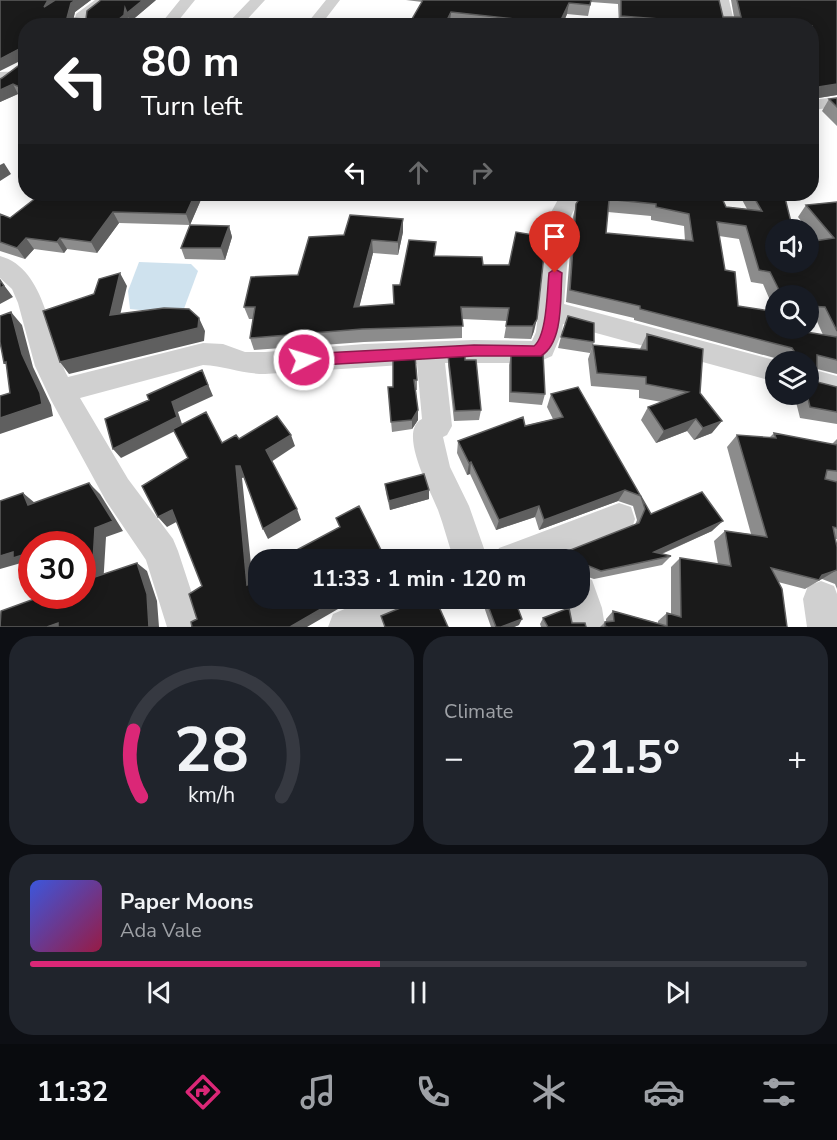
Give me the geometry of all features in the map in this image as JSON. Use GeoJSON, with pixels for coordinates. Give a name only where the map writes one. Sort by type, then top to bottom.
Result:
{"type":"FeatureCollection","features":[{"type":"Feature","properties":{"kind":"street"},"geometry":{"type":"LineString","coordinates":[[81,18],[104,0]]}},
{"type":"Feature","properties":{"kind":"street"},"geometry":{"type":"LineString","coordinates":[[173,18],[188,0]]}},
{"type":"Feature","properties":{"kind":"street"},"geometry":{"type":"LineString","coordinates":[[240,18],[258,0]]}},
{"type":"Feature","properties":{"kind":"street"},"geometry":{"type":"LineString","coordinates":[[318,18],[333,0]]}},
{"type":"Feature","properties":{"kind":"street"},"geometry":{"type":"LineString","coordinates":[[722,0],[726,18]]}},
{"type":"Feature","properties":{"kind":"street"},"geometry":{"type":"LineString","coordinates":[[819,104],[837,102]]}},
{"type":"Feature","properties":{"kind":"street"},"geometry":{"type":"LineString","coordinates":[[61,391],[203,354],[223,355],[244,363],[265,363],[364,355],[474,351],[536,352],[543,348],[549,332],[560,216],[568,201]]}},
{"type":"Feature","properties":{"kind":"street"},"geometry":{"type":"LineString","coordinates":[[0,264],[22,284],[31,303],[49,366],[61,391],[117,490],[161,550],[185,627]]}},
{"type":"Feature","properties":{"kind":"street"},"geometry":{"type":"LineString","coordinates":[[552,312],[765,368]]}},
{"type":"Feature","properties":{"kind":"street"},"geometry":{"type":"LineString","coordinates":[[430,353],[437,426],[427,431],[435,470],[453,506],[467,549]]}},
{"type":"Feature","properties":{"kind":"street"},"geometry":{"type":"LineString","coordinates":[[819,383],[837,388]]}},
{"type":"Feature","properties":{"kind":"street"},"geometry":{"type":"LineString","coordinates":[[566,549],[619,519]]}},
{"type":"Feature","properties":{"kind":"street"},"geometry":{"type":"LineString","coordinates":[[346,627],[388,609]]}},
{"type":"Feature","properties":{"kind":"street"},"geometry":{"type":"LineString","coordinates":[[584,609],[587,627]]}},
{"type":"Feature","properties":{"kind":"water"},"geometry":{"type":"Polygon","coordinates":[[[139,262],[191,264],[198,271],[182,314],[130,309],[128,291],[139,262]]]}},
{"type":"Feature","properties":{"kind":"building"},"geometry":{"type":"Polygon","coordinates":[[[0,0],[48,0],[44,7],[55,0],[76,0],[71,3],[67,18],[18,18],[18,50],[0,59],[0,0]]]}},
{"type":"Feature","properties":{"kind":"building"},"geometry":{"type":"Polygon","coordinates":[[[101,0],[143,0],[127,13],[125,8],[124,15],[120,18],[86,18],[87,11],[101,0]]]}},
{"type":"Feature","properties":{"kind":"building"},"geometry":{"type":"Polygon","coordinates":[[[423,0],[591,0],[590,5],[569,3],[562,18],[505,18],[451,12],[448,18],[413,18],[423,0]]]}},
{"type":"Feature","properties":{"kind":"building"},"geometry":{"type":"Polygon","coordinates":[[[621,0],[719,0],[723,17],[741,17],[737,0],[837,0],[837,84],[819,87],[819,18],[621,16],[621,0]]]}},
{"type":"Feature","properties":{"kind":"building"},"geometry":{"type":"Polygon","coordinates":[[[18,66],[18,86],[13,84],[0,90],[0,79],[18,66]]]}},
{"type":"Feature","properties":{"kind":"building"},"geometry":{"type":"Polygon","coordinates":[[[837,98],[837,107],[829,99],[837,98]]]}},
{"type":"Feature","properties":{"kind":"building"},"geometry":{"type":"Polygon","coordinates":[[[32,201],[192,201],[186,214],[113,212],[91,242],[60,238],[57,242],[26,238],[17,248],[0,242],[0,214],[10,218],[32,201]]]}},
{"type":"Feature","properties":{"kind":"building"},"geometry":{"type":"Polygon","coordinates":[[[578,201],[609,201],[606,233],[693,241],[689,214],[656,207],[656,204],[626,201],[723,201],[726,207],[762,211],[756,201],[786,201],[790,219],[765,219],[765,271],[759,270],[746,226],[717,222],[725,270],[735,272],[738,306],[765,310],[765,339],[819,339],[819,334],[837,337],[837,360],[819,356],[819,351],[794,351],[792,348],[640,309],[640,306],[570,290],[578,201]]]}},
{"type":"Feature","properties":{"kind":"building"},"geometry":{"type":"Polygon","coordinates":[[[837,202],[837,331],[825,307],[819,307],[819,285],[776,285],[770,273],[819,273],[819,240],[834,238],[806,205],[837,202]]]}},
{"type":"Feature","properties":{"kind":"building"},"geometry":{"type":"Polygon","coordinates":[[[350,215],[403,219],[398,242],[372,240],[354,307],[394,304],[393,285],[400,285],[409,240],[436,242],[434,256],[482,257],[483,265],[509,265],[516,232],[539,236],[542,218],[548,219],[537,319],[533,326],[506,326],[509,308],[461,307],[463,326],[362,329],[250,338],[255,307],[244,307],[251,277],[298,275],[309,237],[344,235],[350,215]]]}},
{"type":"Feature","properties":{"kind":"building"},"geometry":{"type":"Polygon","coordinates":[[[190,225],[229,226],[221,248],[181,248],[190,225]]]}},
{"type":"Feature","properties":{"kind":"building"},"geometry":{"type":"Polygon","coordinates":[[[120,273],[110,315],[164,308],[189,309],[199,318],[198,328],[60,362],[43,311],[94,294],[99,279],[120,273]]]}},
{"type":"Feature","properties":{"kind":"building"},"geometry":{"type":"Polygon","coordinates":[[[11,312],[22,354],[40,393],[42,404],[0,418],[0,396],[10,393],[6,362],[4,363],[0,342],[0,316],[11,312]]]}},
{"type":"Feature","properties":{"kind":"building"},"geometry":{"type":"Polygon","coordinates":[[[568,316],[594,323],[594,342],[561,337],[568,316]]]}},
{"type":"Feature","properties":{"kind":"building"},"geometry":{"type":"Polygon","coordinates":[[[647,334],[703,349],[700,393],[722,421],[703,428],[696,419],[664,431],[648,407],[688,392],[646,384],[646,377],[597,373],[593,345],[647,350],[647,334]]]}},
{"type":"Feature","properties":{"kind":"building"},"geometry":{"type":"Polygon","coordinates":[[[543,353],[545,394],[511,392],[511,355],[543,353]]]}},
{"type":"Feature","properties":{"kind":"building"},"geometry":{"type":"Polygon","coordinates":[[[448,355],[465,355],[465,360],[476,360],[481,410],[455,411],[448,355]]]}},
{"type":"Feature","properties":{"kind":"building"},"geometry":{"type":"Polygon","coordinates":[[[415,356],[417,380],[414,380],[418,410],[412,420],[391,422],[388,387],[393,387],[393,357],[415,356]]]}},
{"type":"Feature","properties":{"kind":"building"},"geometry":{"type":"Polygon","coordinates":[[[202,370],[208,385],[172,402],[177,417],[113,449],[105,419],[149,400],[147,395],[202,370]]]}},
{"type":"Feature","properties":{"kind":"building"},"geometry":{"type":"Polygon","coordinates":[[[819,382],[837,387],[837,412],[810,407],[810,405],[819,405],[819,382]]]}},
{"type":"Feature","properties":{"kind":"building"},"geometry":{"type":"Polygon","coordinates":[[[578,387],[641,496],[625,490],[544,520],[539,506],[499,520],[471,462],[469,463],[458,441],[523,417],[525,426],[563,417],[551,394],[578,387]]]}},
{"type":"Feature","properties":{"kind":"building"},"geometry":{"type":"Polygon","coordinates":[[[206,412],[222,443],[236,435],[239,439],[277,416],[291,435],[266,450],[297,509],[263,529],[240,466],[236,466],[248,584],[248,609],[321,609],[290,627],[192,627],[191,622],[197,619],[189,594],[202,586],[172,510],[158,517],[142,486],[188,458],[173,429],[206,412]]]}},
{"type":"Feature","properties":{"kind":"building"},"geometry":{"type":"Polygon","coordinates":[[[774,433],[837,445],[837,471],[827,470],[825,479],[837,482],[837,528],[833,527],[837,547],[837,570],[822,575],[819,580],[771,568],[782,589],[787,627],[605,626],[605,622],[614,621],[613,611],[667,626],[667,613],[681,617],[680,558],[731,566],[725,531],[767,537],[737,435],[776,438],[774,433]]]}},
{"type":"Feature","properties":{"kind":"building"},"geometry":{"type":"Polygon","coordinates":[[[424,474],[429,490],[389,501],[385,484],[424,474]]]}},
{"type":"Feature","properties":{"kind":"building"},"geometry":{"type":"Polygon","coordinates":[[[89,483],[113,521],[95,528],[95,531],[18,531],[18,556],[13,558],[13,552],[0,556],[0,501],[23,493],[28,505],[89,483]]]}},
{"type":"Feature","properties":{"kind":"building"},"geometry":{"type":"Polygon","coordinates":[[[702,492],[723,521],[654,552],[671,556],[601,571],[590,566],[590,549],[573,549],[639,523],[645,509],[641,497],[651,514],[702,492]]]}},
{"type":"Feature","properties":{"kind":"building"},"geometry":{"type":"Polygon","coordinates":[[[359,506],[380,549],[299,549],[340,527],[336,518],[359,506]]]}},
{"type":"Feature","properties":{"kind":"building"},"geometry":{"type":"Polygon","coordinates":[[[137,563],[147,594],[149,627],[58,627],[58,623],[47,627],[0,627],[1,611],[18,605],[18,609],[96,609],[96,577],[137,563]]]}},
{"type":"Feature","properties":{"kind":"building"},"geometry":{"type":"Polygon","coordinates":[[[398,609],[440,609],[448,627],[385,627],[381,616],[398,609]]]}},
{"type":"Feature","properties":{"kind":"building"},"geometry":{"type":"Polygon","coordinates":[[[489,609],[518,609],[522,619],[496,627],[489,609]]]}},
{"type":"Feature","properties":{"kind":"building"},"geometry":{"type":"Polygon","coordinates":[[[569,609],[572,623],[585,623],[586,627],[548,627],[543,618],[569,609]]]}},
{"type":"Feature","properties":{"kind":"route"},"geometry":{"type":"LineString","coordinates":[[304,360],[364,355],[474,351],[536,352],[543,348],[549,332],[555,273]]}}]}
